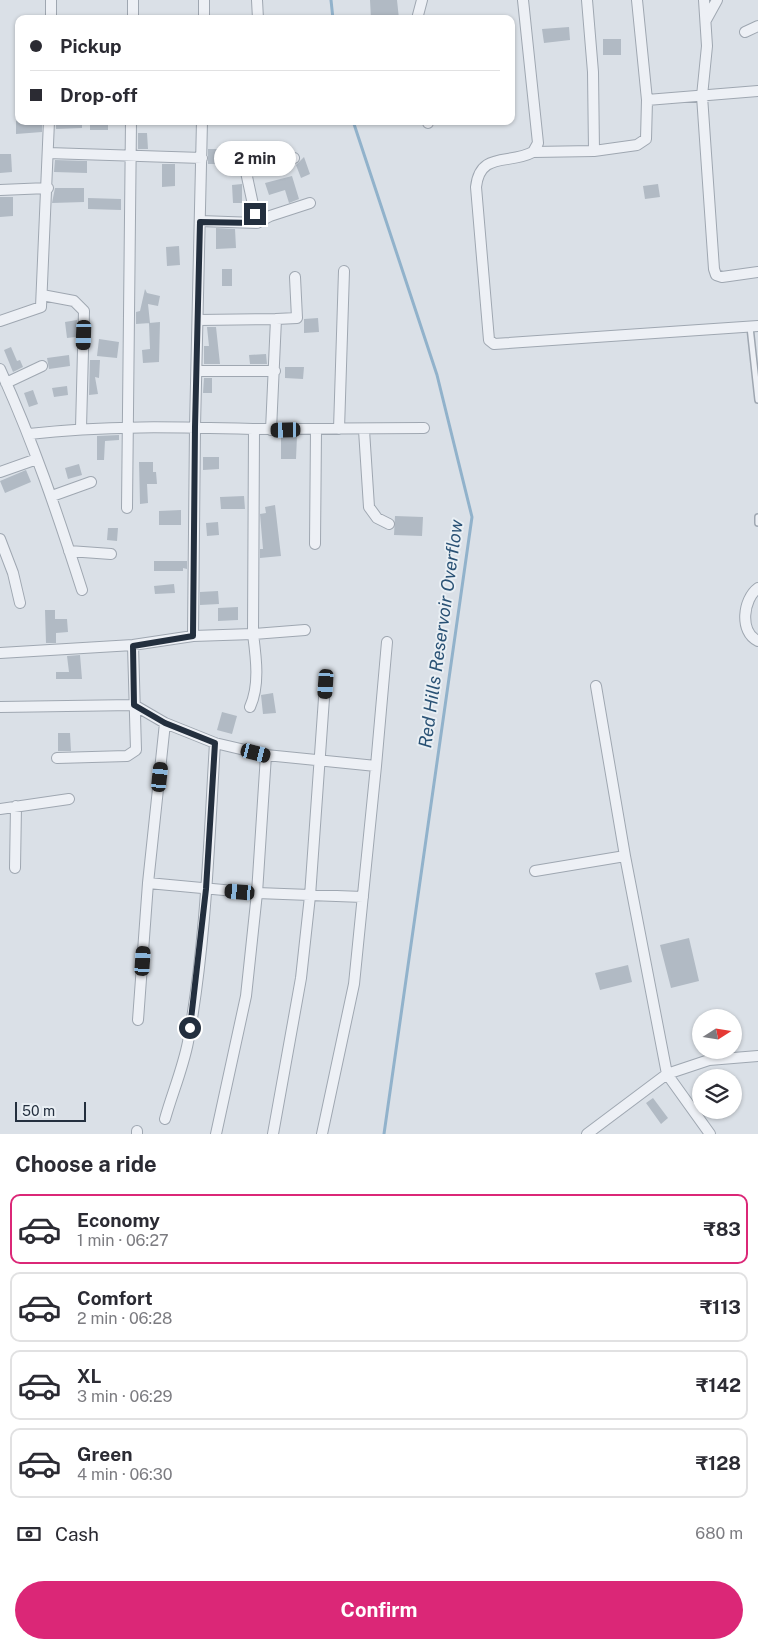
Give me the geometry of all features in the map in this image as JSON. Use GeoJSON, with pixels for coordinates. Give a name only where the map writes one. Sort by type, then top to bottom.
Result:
{"type":"FeatureCollection","features":[{"type":"Feature","properties":{"kind":"street"},"geometry":{"type":"LineString","coordinates":[[51,15],[52,0]]}},
{"type":"Feature","properties":{"kind":"street"},"geometry":{"type":"LineString","coordinates":[[133,0],[133,15]]}},
{"type":"Feature","properties":{"kind":"street"},"geometry":{"type":"LineString","coordinates":[[204,0],[204,15]]}},
{"type":"Feature","properties":{"kind":"street"},"geometry":{"type":"LineString","coordinates":[[257,0],[258,15]]}},
{"type":"Feature","properties":{"kind":"street"},"geometry":{"type":"LineString","coordinates":[[418,15],[422,0]]}},
{"type":"Feature","properties":{"kind":"street"},"geometry":{"type":"LineString","coordinates":[[523,0],[538,125],[538,143],[534,152]]}},
{"type":"Feature","properties":{"kind":"street"},"geometry":{"type":"LineString","coordinates":[[587,0],[593,72],[594,151]]}},
{"type":"Feature","properties":{"kind":"street"},"geometry":{"type":"LineString","coordinates":[[637,0],[647,100],[647,133],[642,143],[594,151],[534,152],[482,167],[478,174],[476,187],[489,340],[494,344],[544,342],[754,326]]}},
{"type":"Feature","properties":{"kind":"street"},"geometry":{"type":"LineString","coordinates":[[704,0],[706,69],[702,96],[716,275],[722,277],[758,272]]}},
{"type":"Feature","properties":{"kind":"street"},"geometry":{"type":"LineString","coordinates":[[706,20],[716,0]]}},
{"type":"Feature","properties":{"kind":"street"},"geometry":{"type":"LineString","coordinates":[[745,32],[758,26]]}},
{"type":"Feature","properties":{"kind":"street"},"geometry":{"type":"LineString","coordinates":[[647,100],[758,91]]}},
{"type":"Feature","properties":{"kind":"street"},"geometry":{"type":"LineString","coordinates":[[0,321],[41,307],[48,188],[49,125]]}},
{"type":"Feature","properties":{"kind":"street"},"geometry":{"type":"LineString","coordinates":[[127,508],[131,125]]}},
{"type":"Feature","properties":{"kind":"street"},"geometry":{"type":"LineString","coordinates":[[193,636],[195,427],[198,371],[202,125]]}},
{"type":"Feature","properties":{"kind":"street"},"geometry":{"type":"LineString","coordinates":[[48,153],[202,158]]}},
{"type":"Feature","properties":{"kind":"street"},"geometry":{"type":"LineString","coordinates":[[257,223],[246,172],[294,158]]}},
{"type":"Feature","properties":{"kind":"street"},"geometry":{"type":"LineString","coordinates":[[0,190],[48,188]]}},
{"type":"Feature","properties":{"kind":"street"},"geometry":{"type":"LineString","coordinates":[[200,222],[257,223],[270,216],[310,203]]}},
{"type":"Feature","properties":{"kind":"street"},"geometry":{"type":"LineString","coordinates":[[339,429],[344,271]]}},
{"type":"Feature","properties":{"kind":"street"},"geometry":{"type":"LineString","coordinates":[[198,320],[297,318],[295,277]]}},
{"type":"Feature","properties":{"kind":"street"},"geometry":{"type":"LineString","coordinates":[[42,295],[74,301],[84,311],[81,428]]}},
{"type":"Feature","properties":{"kind":"street"},"geometry":{"type":"LineString","coordinates":[[271,430],[276,319]]}},
{"type":"Feature","properties":{"kind":"street"},"geometry":{"type":"LineString","coordinates":[[6,383],[42,366]]}},
{"type":"Feature","properties":{"kind":"street"},"geometry":{"type":"LineString","coordinates":[[0,369],[29,434],[52,496],[82,590]]}},
{"type":"Feature","properties":{"kind":"street"},"geometry":{"type":"LineString","coordinates":[[198,371],[275,370]]}},
{"type":"Feature","properties":{"kind":"street"},"geometry":{"type":"LineString","coordinates":[[29,434],[81,428],[128,426],[271,430],[424,428]]}},
{"type":"Feature","properties":{"kind":"street"},"geometry":{"type":"LineString","coordinates":[[250,707],[254,698],[256,670],[253,634],[254,429]]}},
{"type":"Feature","properties":{"kind":"street"},"geometry":{"type":"LineString","coordinates":[[315,544],[316,430]]}},
{"type":"Feature","properties":{"kind":"street"},"geometry":{"type":"LineString","coordinates":[[364,430],[370,507],[377,518],[389,524]]}},
{"type":"Feature","properties":{"kind":"street"},"geometry":{"type":"LineString","coordinates":[[0,472],[37,459]]}},
{"type":"Feature","properties":{"kind":"street"},"geometry":{"type":"LineString","coordinates":[[52,496],[91,482]]}},
{"type":"Feature","properties":{"kind":"street"},"geometry":{"type":"LineString","coordinates":[[0,539],[13,573],[20,603]]}},
{"type":"Feature","properties":{"kind":"street"},"geometry":{"type":"LineString","coordinates":[[70,551],[111,554]]}},
{"type":"Feature","properties":{"kind":"street"},"geometry":{"type":"LineString","coordinates":[[758,588],[747,602],[745,613],[748,629],[753,639],[758,641]]}},
{"type":"Feature","properties":{"kind":"street"},"geometry":{"type":"LineString","coordinates":[[0,653],[133,646],[193,636],[305,630]]}},
{"type":"Feature","properties":{"kind":"street"},"geometry":{"type":"LineString","coordinates":[[322,1134],[354,984],[364,897],[387,642]]}},
{"type":"Feature","properties":{"kind":"street"},"geometry":{"type":"LineString","coordinates":[[57,758],[127,756],[132,753],[137,744],[133,646]]}},
{"type":"Feature","properties":{"kind":"street"},"geometry":{"type":"LineString","coordinates":[[273,1134],[301,978],[310,896],[326,684]]}},
{"type":"Feature","properties":{"kind":"street"},"geometry":{"type":"LineString","coordinates":[[596,686],[625,856],[667,1074],[710,1134]]}},
{"type":"Feature","properties":{"kind":"street"},"geometry":{"type":"LineString","coordinates":[[0,707],[134,705],[165,723],[215,743],[266,755],[376,766]]}},
{"type":"Feature","properties":{"kind":"street"},"geometry":{"type":"LineString","coordinates":[[138,1020],[148,883],[165,723]]}},
{"type":"Feature","properties":{"kind":"street"},"geometry":{"type":"LineString","coordinates":[[165,1119],[187,1044],[206,889],[215,743]]}},
{"type":"Feature","properties":{"kind":"street"},"geometry":{"type":"LineString","coordinates":[[216,1134],[246,996],[257,893],[266,755]]}},
{"type":"Feature","properties":{"kind":"street"},"geometry":{"type":"LineString","coordinates":[[0,808],[69,799]]}},
{"type":"Feature","properties":{"kind":"street"},"geometry":{"type":"LineString","coordinates":[[15,868],[16,806]]}},
{"type":"Feature","properties":{"kind":"street"},"geometry":{"type":"LineString","coordinates":[[535,870],[625,856]]}},
{"type":"Feature","properties":{"kind":"street"},"geometry":{"type":"LineString","coordinates":[[148,883],[257,893],[364,897]]}},
{"type":"Feature","properties":{"kind":"street"},"geometry":{"type":"LineString","coordinates":[[588,1134],[667,1074],[709,1060],[758,1056]]}},
{"type":"Feature","properties":{"kind":"lane"},"geometry":{"type":"LineString","coordinates":[[754,326],[758,400]]}},
{"type":"Feature","properties":{"kind":"lane"},"geometry":{"type":"LineString","coordinates":[[758,517],[758,523]]}},
{"type":"Feature","properties":{"kind":"building"},"geometry":{"type":"Polygon","coordinates":[[[370,0],[397,0],[399,15],[371,15],[370,0]]]}},
{"type":"Feature","properties":{"kind":"building"},"geometry":{"type":"Polygon","coordinates":[[[569,27],[570,40],[544,43],[542,29],[569,27]]]}},
{"type":"Feature","properties":{"kind":"building"},"geometry":{"type":"Polygon","coordinates":[[[603,39],[621,39],[621,55],[603,55],[603,39]]]}},
{"type":"Feature","properties":{"kind":"building"},"geometry":{"type":"Polygon","coordinates":[[[16,125],[42,125],[42,132],[16,134],[16,125]]]}},
{"type":"Feature","properties":{"kind":"building"},"geometry":{"type":"Polygon","coordinates":[[[56,125],[82,125],[82,128],[56,129],[56,125]]]}},
{"type":"Feature","properties":{"kind":"building"},"geometry":{"type":"Polygon","coordinates":[[[90,125],[108,125],[108,130],[90,130],[90,125]]]}},
{"type":"Feature","properties":{"kind":"building"},"geometry":{"type":"Polygon","coordinates":[[[138,133],[147,133],[148,149],[138,149],[138,133]]]}},
{"type":"Feature","properties":{"kind":"building"},"geometry":{"type":"Polygon","coordinates":[[[208,149],[227,149],[228,164],[208,164],[208,149]]]}},
{"type":"Feature","properties":{"kind":"building"},"geometry":{"type":"Polygon","coordinates":[[[0,154],[11,154],[12,172],[0,173],[0,154]]]}},
{"type":"Feature","properties":{"kind":"building"},"geometry":{"type":"Polygon","coordinates":[[[304,157],[310,174],[301,178],[296,165],[304,157]]]}},
{"type":"Feature","properties":{"kind":"building"},"geometry":{"type":"Polygon","coordinates":[[[55,160],[87,161],[87,173],[54,172],[55,160]]]}},
{"type":"Feature","properties":{"kind":"building"},"geometry":{"type":"Polygon","coordinates":[[[162,164],[175,164],[175,186],[162,187],[162,164]]]}},
{"type":"Feature","properties":{"kind":"building"},"geometry":{"type":"Polygon","coordinates":[[[292,176],[299,199],[289,203],[285,190],[269,195],[265,183],[292,176]]]}},
{"type":"Feature","properties":{"kind":"building"},"geometry":{"type":"Polygon","coordinates":[[[242,184],[242,203],[233,203],[232,185],[242,184]]]}},
{"type":"Feature","properties":{"kind":"building"},"geometry":{"type":"Polygon","coordinates":[[[658,184],[660,197],[645,199],[643,186],[658,184]]]}},
{"type":"Feature","properties":{"kind":"building"},"geometry":{"type":"Polygon","coordinates":[[[55,188],[84,188],[84,202],[52,203],[55,188]]]}},
{"type":"Feature","properties":{"kind":"building"},"geometry":{"type":"Polygon","coordinates":[[[0,197],[13,197],[13,216],[0,217],[0,197]]]}},
{"type":"Feature","properties":{"kind":"building"},"geometry":{"type":"Polygon","coordinates":[[[88,198],[121,199],[121,210],[88,209],[88,198]]]}},
{"type":"Feature","properties":{"kind":"building"},"geometry":{"type":"Polygon","coordinates":[[[216,228],[235,229],[236,248],[216,249],[216,228]]]}},
{"type":"Feature","properties":{"kind":"building"},"geometry":{"type":"Polygon","coordinates":[[[179,246],[180,265],[167,266],[166,247],[179,246]]]}},
{"type":"Feature","properties":{"kind":"building"},"geometry":{"type":"Polygon","coordinates":[[[222,269],[232,269],[232,286],[222,286],[222,269]]]}},
{"type":"Feature","properties":{"kind":"building"},"geometry":{"type":"Polygon","coordinates":[[[145,289],[147,293],[160,296],[158,306],[148,304],[150,323],[136,324],[136,312],[140,311],[145,289]]]}},
{"type":"Feature","properties":{"kind":"building"},"geometry":{"type":"Polygon","coordinates":[[[318,318],[319,332],[304,333],[304,319],[318,318]]]}},
{"type":"Feature","properties":{"kind":"building"},"geometry":{"type":"Polygon","coordinates":[[[77,320],[76,337],[67,338],[65,322],[77,320]]]}},
{"type":"Feature","properties":{"kind":"building"},"geometry":{"type":"Polygon","coordinates":[[[160,322],[159,362],[143,363],[142,350],[150,349],[149,323],[160,322]]]}},
{"type":"Feature","properties":{"kind":"building"},"geometry":{"type":"Polygon","coordinates":[[[207,327],[216,327],[220,364],[204,364],[204,346],[209,346],[207,327]]]}},
{"type":"Feature","properties":{"kind":"building"},"geometry":{"type":"Polygon","coordinates":[[[99,339],[119,342],[117,358],[97,356],[99,339]]]}},
{"type":"Feature","properties":{"kind":"building"},"geometry":{"type":"Polygon","coordinates":[[[11,347],[17,361],[20,360],[23,367],[13,372],[4,350],[11,347]]]}},
{"type":"Feature","properties":{"kind":"building"},"geometry":{"type":"Polygon","coordinates":[[[266,354],[267,364],[250,364],[249,355],[266,354]]]}},
{"type":"Feature","properties":{"kind":"building"},"geometry":{"type":"Polygon","coordinates":[[[69,355],[70,366],[49,369],[47,358],[69,355]]]}},
{"type":"Feature","properties":{"kind":"building"},"geometry":{"type":"Polygon","coordinates":[[[90,360],[100,360],[99,378],[95,377],[98,394],[89,395],[90,360]]]}},
{"type":"Feature","properties":{"kind":"building"},"geometry":{"type":"Polygon","coordinates":[[[285,367],[304,367],[303,379],[285,378],[285,367]]]}},
{"type":"Feature","properties":{"kind":"building"},"geometry":{"type":"Polygon","coordinates":[[[204,378],[212,378],[212,393],[203,393],[204,378]]]}},
{"type":"Feature","properties":{"kind":"building"},"geometry":{"type":"Polygon","coordinates":[[[67,386],[68,395],[54,397],[52,388],[67,386]]]}},
{"type":"Feature","properties":{"kind":"building"},"geometry":{"type":"Polygon","coordinates":[[[33,390],[38,404],[29,407],[24,393],[33,390]]]}},
{"type":"Feature","properties":{"kind":"building"},"geometry":{"type":"Polygon","coordinates":[[[119,435],[119,440],[105,441],[104,460],[97,460],[97,436],[119,435]]]}},
{"type":"Feature","properties":{"kind":"building"},"geometry":{"type":"Polygon","coordinates":[[[281,436],[297,436],[296,459],[281,459],[281,436]]]}},
{"type":"Feature","properties":{"kind":"building"},"geometry":{"type":"Polygon","coordinates":[[[203,457],[219,457],[219,469],[203,470],[203,457]]]}},
{"type":"Feature","properties":{"kind":"building"},"geometry":{"type":"Polygon","coordinates":[[[139,462],[153,462],[153,472],[156,472],[157,484],[147,484],[148,503],[140,504],[139,462]]]}},
{"type":"Feature","properties":{"kind":"building"},"geometry":{"type":"Polygon","coordinates":[[[79,464],[82,475],[68,479],[65,468],[79,464]]]}},
{"type":"Feature","properties":{"kind":"building"},"geometry":{"type":"Polygon","coordinates":[[[26,470],[31,482],[5,493],[0,481],[26,470]]]}},
{"type":"Feature","properties":{"kind":"building"},"geometry":{"type":"Polygon","coordinates":[[[244,496],[245,509],[221,509],[220,497],[244,496]]]}},
{"type":"Feature","properties":{"kind":"building"},"geometry":{"type":"Polygon","coordinates":[[[275,505],[281,556],[260,558],[260,549],[263,549],[260,514],[266,513],[265,507],[275,505]]]}},
{"type":"Feature","properties":{"kind":"building"},"geometry":{"type":"Polygon","coordinates":[[[181,510],[181,525],[159,525],[159,511],[181,510]]]}},
{"type":"Feature","properties":{"kind":"building"},"geometry":{"type":"Polygon","coordinates":[[[395,516],[423,517],[422,536],[394,535],[395,516]]]}},
{"type":"Feature","properties":{"kind":"building"},"geometry":{"type":"Polygon","coordinates":[[[218,522],[219,535],[207,536],[206,523],[218,522]]]}},
{"type":"Feature","properties":{"kind":"building"},"geometry":{"type":"Polygon","coordinates":[[[108,528],[118,528],[117,541],[107,540],[108,528]]]}},
{"type":"Feature","properties":{"kind":"building"},"geometry":{"type":"Polygon","coordinates":[[[154,561],[187,561],[187,569],[183,568],[183,571],[154,571],[154,561]]]}},
{"type":"Feature","properties":{"kind":"building"},"geometry":{"type":"Polygon","coordinates":[[[174,584],[175,593],[155,594],[154,586],[174,584]]]}},
{"type":"Feature","properties":{"kind":"building"},"geometry":{"type":"Polygon","coordinates":[[[218,591],[219,604],[200,605],[200,592],[218,591]]]}},
{"type":"Feature","properties":{"kind":"building"},"geometry":{"type":"Polygon","coordinates":[[[238,607],[238,620],[218,621],[218,608],[238,607]]]}},
{"type":"Feature","properties":{"kind":"building"},"geometry":{"type":"Polygon","coordinates":[[[45,610],[55,610],[55,619],[67,619],[68,632],[56,633],[56,643],[46,643],[45,610]]]}},
{"type":"Feature","properties":{"kind":"building"},"geometry":{"type":"Polygon","coordinates":[[[80,655],[82,679],[56,679],[56,672],[69,672],[67,656],[80,655]]]}},
{"type":"Feature","properties":{"kind":"building"},"geometry":{"type":"Polygon","coordinates":[[[273,693],[276,713],[263,714],[261,695],[273,693]]]}},
{"type":"Feature","properties":{"kind":"building"},"geometry":{"type":"Polygon","coordinates":[[[222,712],[237,716],[232,734],[217,730],[222,712]]]}},
{"type":"Feature","properties":{"kind":"building"},"geometry":{"type":"Polygon","coordinates":[[[58,733],[70,733],[71,751],[58,751],[58,733]]]}},
{"type":"Feature","properties":{"kind":"building"},"geometry":{"type":"Polygon","coordinates":[[[689,938],[699,981],[671,988],[660,945],[689,938]]]}},
{"type":"Feature","properties":{"kind":"building"},"geometry":{"type":"Polygon","coordinates":[[[628,965],[632,982],[600,990],[595,973],[628,965]]]}},
{"type":"Feature","properties":{"kind":"building"},"geometry":{"type":"Polygon","coordinates":[[[653,1098],[668,1118],[661,1124],[646,1103],[653,1098]]]}},
{"type":"Feature","properties":{"kind":"waterway","name":"Red Hills Reservoir Overflow"},"geometry":{"type":"LineString","coordinates":[[331,0],[333,15]]}},
{"type":"Feature","properties":{"kind":"waterway","name":"Red Hills Reservoir Overflow"},"geometry":{"type":"LineString","coordinates":[[354,125],[437,375],[472,517],[384,1134]]}},
{"type":"Feature","properties":{"kind":"route"},"geometry":{"type":"LineString","coordinates":[[190,1028],[206,889],[215,743],[165,723],[134,705],[133,646],[193,636],[195,427],[198,371],[200,222],[257,223],[255,214]]}}]}
